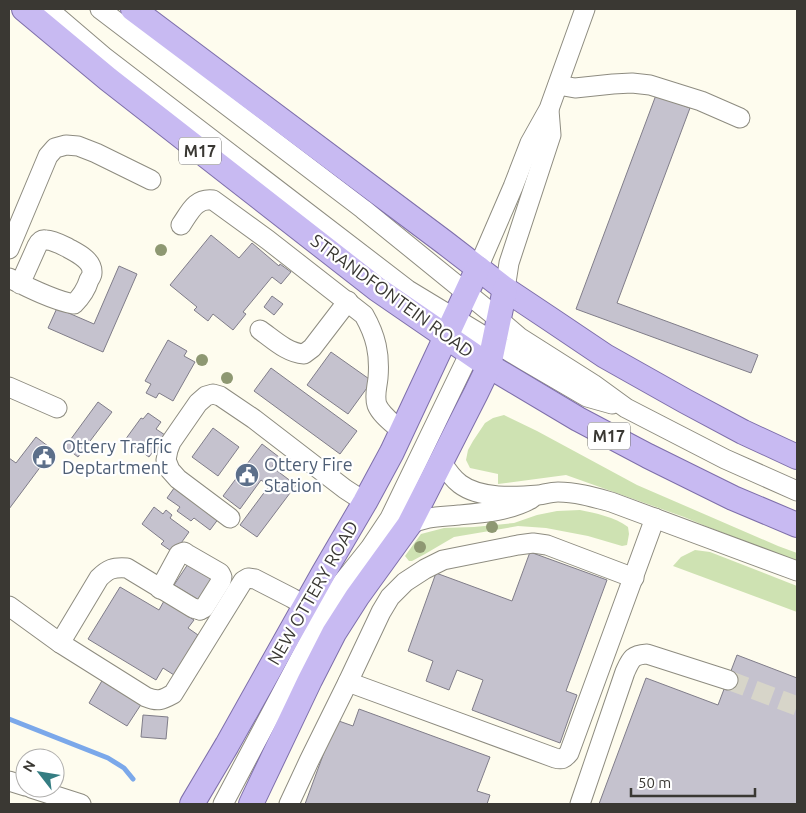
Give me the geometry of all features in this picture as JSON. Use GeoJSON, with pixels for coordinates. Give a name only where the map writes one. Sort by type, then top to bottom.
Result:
{"type":"FeatureCollection","features":[{"type":"Feature","properties":{"kind":"main road","name":"STRANDFONTEIN ROAD"},"geometry":{"type":"LineString","coordinates":[[24,9],[108,79],[377,289],[450,328],[483,349],[578,419],[733,498],[797,525]]}},
{"type":"Feature","properties":{"kind":"main road"},"geometry":{"type":"LineString","coordinates":[[133,9],[505,289],[613,360],[743,432],[797,457]]}},
{"type":"Feature","properties":{"kind":"main road","name":"NEW OTTERY ROAD"},"geometry":{"type":"LineString","coordinates":[[192,804],[365,502],[478,268]]}},
{"type":"Feature","properties":{"kind":"main road"},"geometry":{"type":"LineString","coordinates":[[251,804],[334,634],[356,597],[409,524],[441,460],[505,289]]}},
{"type":"Feature","properties":{"kind":"street"},"geometry":{"type":"LineString","coordinates":[[48,9],[111,62],[408,290],[450,328]]}},
{"type":"Feature","properties":{"kind":"street"},"geometry":{"type":"LineString","coordinates":[[100,9],[363,209],[519,337],[593,384],[626,408],[725,458],[797,491]]}},
{"type":"Feature","properties":{"kind":"street"},"geometry":{"type":"LineString","coordinates":[[478,268],[530,143],[549,109],[585,9]]}},
{"type":"Feature","properties":{"kind":"street"},"geometry":{"type":"LineString","coordinates":[[558,85],[575,88],[632,83],[650,85],[701,101],[740,118]]}},
{"type":"Feature","properties":{"kind":"street"},"geometry":{"type":"LineString","coordinates":[[505,289],[509,263],[550,136],[549,109]]}},
{"type":"Feature","properties":{"kind":"street"},"geometry":{"type":"LineString","coordinates":[[9,249],[48,156],[55,148],[66,145],[78,146],[151,180]]}},
{"type":"Feature","properties":{"kind":"street"},"geometry":{"type":"LineString","coordinates":[[181,225],[199,202],[213,200],[268,240],[364,315],[376,342],[379,358],[375,396],[377,407],[382,414],[401,430]]}},
{"type":"Feature","properties":{"kind":"street"},"geometry":{"type":"LineString","coordinates":[[260,330],[297,354],[304,354],[312,348],[348,301]]}},
{"type":"Feature","properties":{"kind":"street"},"geometry":{"type":"LineString","coordinates":[[223,804],[330,602],[390,518],[483,349],[587,397],[626,408]]}},
{"type":"Feature","properties":{"kind":"street"},"geometry":{"type":"LineString","coordinates":[[9,387],[56,408]]}},
{"type":"Feature","properties":{"kind":"street"},"geometry":{"type":"LineString","coordinates":[[230,518],[178,479],[170,470],[166,460],[171,442],[198,403],[206,396],[212,394],[220,396],[254,419],[345,489],[365,502]]}},
{"type":"Feature","properties":{"kind":"street"},"geometry":{"type":"LineString","coordinates":[[441,460],[450,475],[461,485],[473,491],[487,495],[508,496],[539,495],[556,492],[588,495],[797,571]]}},
{"type":"Feature","properties":{"kind":"street"},"geometry":{"type":"LineString","coordinates":[[409,524],[428,517],[487,513],[510,508],[539,495]]}},
{"type":"Feature","properties":{"kind":"street"},"geometry":{"type":"LineString","coordinates":[[348,682],[560,759],[565,758],[569,753],[655,518]]}},
{"type":"Feature","properties":{"kind":"street"},"geometry":{"type":"LineString","coordinates":[[289,804],[381,612],[390,598],[405,582],[443,560],[533,543],[546,545],[634,578]]}},
{"type":"Feature","properties":{"kind":"street"},"geometry":{"type":"LineString","coordinates":[[160,588],[179,554],[184,552],[222,577],[204,608],[200,610]]}},
{"type":"Feature","properties":{"kind":"street"},"geometry":{"type":"LineString","coordinates":[[60,643],[99,578],[107,571],[117,567],[126,568],[193,608],[200,610]]}},
{"type":"Feature","properties":{"kind":"street"},"geometry":{"type":"LineString","coordinates":[[9,606],[60,643],[155,701],[173,694],[243,581],[248,578],[255,579],[305,606]]}},
{"type":"Feature","properties":{"kind":"street"},"geometry":{"type":"LineString","coordinates":[[200,610],[203,622],[214,628]]}},
{"type":"Feature","properties":{"kind":"street"},"geometry":{"type":"LineString","coordinates":[[580,804],[630,660],[638,654],[647,654],[728,680]]}},
{"type":"Feature","properties":{"kind":"street"},"geometry":{"type":"LineString","coordinates":[[62,798],[81,804]]}},
{"type":"Feature","properties":{"kind":"green space"},"geometry":{"type":"Polygon","coordinates":[[[504,415],[637,485],[797,553],[797,561],[684,517],[566,475],[498,484],[498,474],[470,468],[466,460],[468,450],[485,423],[493,418],[504,415]]]}},
{"type":"Feature","properties":{"kind":"green space"},"geometry":{"type":"Polygon","coordinates":[[[580,510],[611,518],[628,527],[627,545],[622,546],[588,536],[546,528],[518,526],[454,537],[412,561],[409,561],[405,556],[421,534],[444,528],[514,523],[537,515],[557,511],[580,510]]]}},
{"type":"Feature","properties":{"kind":"green space"},"geometry":{"type":"Polygon","coordinates":[[[695,550],[710,552],[797,586],[797,612],[673,566],[681,557],[695,550]]]}},
{"type":"Feature","properties":{"kind":"building"},"geometry":{"type":"Polygon","coordinates":[[[656,95],[690,108],[617,303],[758,355],[751,373],[576,309],[656,95]]]}},
{"type":"Feature","properties":{"kind":"building"},"geometry":{"type":"Polygon","coordinates":[[[211,235],[239,258],[252,243],[279,266],[280,264],[291,272],[281,284],[272,277],[243,312],[246,314],[233,330],[213,314],[208,321],[194,310],[197,307],[170,285],[211,235]]]}},
{"type":"Feature","properties":{"kind":"building"},"geometry":{"type":"Polygon","coordinates":[[[119,266],[137,274],[103,352],[48,328],[57,308],[94,324],[119,266]]]}},
{"type":"Feature","properties":{"kind":"building"},"geometry":{"type":"Polygon","coordinates":[[[272,296],[283,304],[274,315],[264,307],[272,296]]]}},
{"type":"Feature","properties":{"kind":"building"},"geometry":{"type":"Polygon","coordinates":[[[168,340],[187,351],[184,356],[195,362],[173,401],[159,393],[156,398],[146,393],[151,384],[145,381],[168,340]]]}},
{"type":"Feature","properties":{"kind":"building"},"geometry":{"type":"Polygon","coordinates":[[[331,352],[372,381],[348,414],[307,385],[331,352]]]}},
{"type":"Feature","properties":{"kind":"building"},"geometry":{"type":"Polygon","coordinates":[[[271,368],[357,431],[340,454],[254,391],[271,368]]]}},
{"type":"Feature","properties":{"kind":"building"},"geometry":{"type":"Polygon","coordinates":[[[98,402],[112,412],[78,457],[65,447],[98,402]]]}},
{"type":"Feature","properties":{"kind":"building"},"geometry":{"type":"Polygon","coordinates":[[[148,413],[161,422],[156,429],[165,435],[149,457],[125,440],[141,418],[143,419],[148,413]]]}},
{"type":"Feature","properties":{"kind":"building"},"geometry":{"type":"Polygon","coordinates":[[[213,428],[239,447],[218,476],[192,457],[213,428]]]}},
{"type":"Feature","properties":{"kind":"building"},"geometry":{"type":"Polygon","coordinates":[[[36,437],[53,450],[9,509],[9,458],[16,463],[36,437]]]}},
{"type":"Feature","properties":{"kind":"building"},"geometry":{"type":"Polygon","coordinates":[[[262,444],[279,457],[272,467],[296,485],[257,537],[240,525],[269,486],[261,480],[240,509],[223,496],[262,444]]]}},
{"type":"Feature","properties":{"kind":"building"},"geometry":{"type":"Polygon","coordinates":[[[177,484],[219,518],[210,530],[194,518],[191,521],[177,511],[180,507],[167,498],[177,484]]]}},
{"type":"Feature","properties":{"kind":"building"},"geometry":{"type":"Polygon","coordinates":[[[154,507],[163,514],[166,510],[172,515],[170,518],[189,532],[174,553],[161,544],[164,541],[142,524],[154,507]]]}},
{"type":"Feature","properties":{"kind":"building"},"geometry":{"type":"Polygon","coordinates":[[[530,552],[607,580],[566,691],[577,695],[560,743],[472,710],[483,680],[457,670],[449,690],[426,681],[433,661],[408,651],[436,573],[512,601],[530,552]]]}},
{"type":"Feature","properties":{"kind":"building"},"geometry":{"type":"Polygon","coordinates":[[[188,564],[215,580],[202,602],[174,585],[188,564]]]}},
{"type":"Feature","properties":{"kind":"building"},"geometry":{"type":"Polygon","coordinates":[[[120,587],[159,610],[164,601],[194,620],[188,628],[198,635],[174,675],[163,668],[156,680],[88,639],[120,587]]]}},
{"type":"Feature","properties":{"kind":"building"},"geometry":{"type":"Polygon","coordinates":[[[737,655],[797,678],[797,804],[599,804],[646,678],[718,705],[737,655]]]}},
{"type":"Feature","properties":{"kind":"building"},"geometry":{"type":"Polygon","coordinates":[[[103,679],[142,703],[127,726],[89,703],[103,679]]]}},
{"type":"Feature","properties":{"kind":"building"},"geometry":{"type":"Polygon","coordinates":[[[359,709],[490,757],[477,791],[490,795],[487,804],[305,804],[336,720],[353,726],[359,709]]]}},
{"type":"Feature","properties":{"kind":"building"},"geometry":{"type":"Polygon","coordinates":[[[143,715],[168,717],[166,739],[141,737],[143,715]]]}},
{"type":"Feature","properties":{"kind":"waterway"},"geometry":{"type":"LineString","coordinates":[[9,719],[108,758],[124,768],[133,779]]}},
{"type":"Feature","properties":{"kind":"tunnel"},"geometry":{"type":"LineString","coordinates":[[728,680],[797,706]]}},
{"type":"Feature","properties":{"kind":"place","name":"Ottery Traffic Deptartment"},"geometry":{"type":"Point","coordinates":[44,457]}},
{"type":"Feature","properties":{"kind":"place","name":"Ottery Fire Station"},"geometry":{"type":"Point","coordinates":[247,475]}}]}
